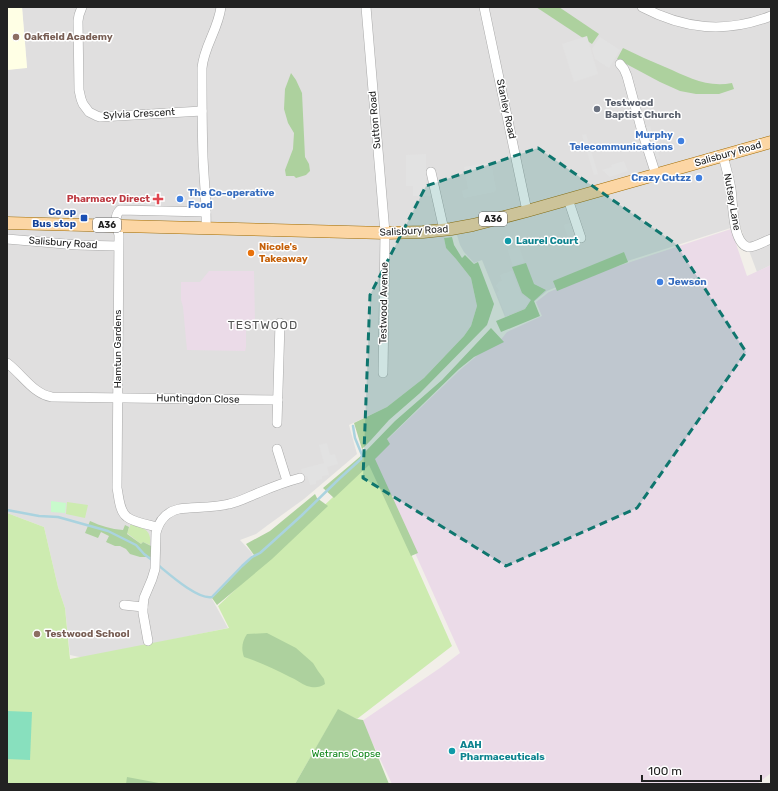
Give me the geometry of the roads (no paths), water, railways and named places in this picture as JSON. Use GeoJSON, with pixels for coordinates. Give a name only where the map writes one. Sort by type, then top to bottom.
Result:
{"type":"FeatureCollection","features":[{"type":"Feature","properties":{"kind":"main road","name":"Salisbury Road"},"geometry":{"type":"LineString","coordinates":[[7,223],[385,233],[444,230],[473,225],[527,211],[771,142]]}},
{"type":"Feature","properties":{"kind":"street","name":"Sylvia Crescent"},"geometry":{"type":"LineString","coordinates":[[82,7],[78,21],[79,90],[83,104],[88,112],[100,117],[202,111]]}},
{"type":"Feature","properties":{"kind":"street"},"geometry":{"type":"LineString","coordinates":[[206,228],[203,169],[203,61],[218,23],[220,7]]}},
{"type":"Feature","properties":{"kind":"street","name":"Sutton Road"},"geometry":{"type":"LineString","coordinates":[[366,7],[385,233]]}},
{"type":"Feature","properties":{"kind":"street","name":"Stanley Road"},"geometry":{"type":"LineString","coordinates":[[484,7],[527,211]]}},
{"type":"Feature","properties":{"kind":"street"},"geometry":{"type":"LineString","coordinates":[[642,7],[672,21],[717,28],[740,25],[762,20],[771,16]]}},
{"type":"Feature","properties":{"kind":"street"},"geometry":{"type":"LineString","coordinates":[[620,64],[624,69],[656,175]]}},
{"type":"Feature","properties":{"kind":"street","name":"Nutsey Lane"},"geometry":{"type":"LineString","coordinates":[[723,156],[731,190],[734,219],[740,241],[745,246],[750,247],[771,239]]}},
{"type":"Feature","properties":{"kind":"street"},"geometry":{"type":"LineString","coordinates":[[431,172],[444,230]]}},
{"type":"Feature","properties":{"kind":"street"},"geometry":{"type":"LineString","coordinates":[[568,199],[581,238]]}},
{"type":"Feature","properties":{"kind":"street"},"geometry":{"type":"LineString","coordinates":[[117,226],[116,217],[120,210],[206,212]]}},
{"type":"Feature","properties":{"kind":"street","name":"Hamtun Gardens"},"geometry":{"type":"LineString","coordinates":[[117,226],[119,235],[117,473],[119,498],[125,515],[131,519],[157,527]]}},
{"type":"Feature","properties":{"kind":"street","name":"Testwood Avenue"},"geometry":{"type":"LineString","coordinates":[[383,374],[385,233]]}},
{"type":"Feature","properties":{"kind":"street","name":"Salisbury Road"},"geometry":{"type":"LineString","coordinates":[[7,239],[77,245],[118,246]]}},
{"type":"Feature","properties":{"kind":"street"},"geometry":{"type":"LineString","coordinates":[[277,423],[280,323]]}},
{"type":"Feature","properties":{"kind":"street","name":"Huntingdon Close"},"geometry":{"type":"LineString","coordinates":[[7,363],[39,392],[47,397],[278,400]]}},
{"type":"Feature","properties":{"kind":"street"},"geometry":{"type":"LineString","coordinates":[[277,449],[288,481]]}},
{"type":"Feature","properties":{"kind":"street"},"geometry":{"type":"LineString","coordinates":[[148,641],[142,607],[155,569],[157,527],[165,515],[173,510],[221,506],[237,502],[288,481],[300,478]]}},
{"type":"Feature","properties":{"kind":"street"},"geometry":{"type":"LineString","coordinates":[[124,606],[142,607]]}},
{"type":"Feature","properties":{"kind":"waterway"},"geometry":{"type":"LineString","coordinates":[[158,565],[192,591],[199,595],[212,597],[242,566],[269,545],[361,459],[362,455],[355,438],[353,426]]}},
{"type":"Feature","properties":{"kind":"waterway"},"geometry":{"type":"LineString","coordinates":[[7,510],[39,516],[58,517],[108,531],[136,545],[152,560]]}},
{"type":"Feature","properties":{"kind":"place","name":"Oakfield Academy"},"geometry":{"type":"Point","coordinates":[16,37]}},
{"type":"Feature","properties":{"kind":"place","name":"Testwood Baptist Church"},"geometry":{"type":"Point","coordinates":[597,109]}},
{"type":"Feature","properties":{"kind":"place","name":"Murphy Telecommunications"},"geometry":{"type":"Point","coordinates":[681,141]}},
{"type":"Feature","properties":{"kind":"place","name":"Crazy Cutzz"},"geometry":{"type":"Point","coordinates":[699,178]}},
{"type":"Feature","properties":{"kind":"place","name":"Pharmacy Direct"},"geometry":{"type":"Point","coordinates":[158,199]}},
{"type":"Feature","properties":{"kind":"place","name":"The Co-operative Food"},"geometry":{"type":"Point","coordinates":[180,199]}},
{"type":"Feature","properties":{"kind":"place","name":"Co op Bus stop"},"geometry":{"type":"Point","coordinates":[84,218]}},
{"type":"Feature","properties":{"kind":"place","name":"Laurel Court"},"geometry":{"type":"Point","coordinates":[508,241]}},
{"type":"Feature","properties":{"kind":"place","name":"Nicole's Takeaway"},"geometry":{"type":"Point","coordinates":[251,253]}},
{"type":"Feature","properties":{"kind":"place","name":"Jewson"},"geometry":{"type":"Point","coordinates":[660,282]}},
{"type":"Feature","properties":{"kind":"place","name":"Testwood School"},"geometry":{"type":"Point","coordinates":[37,634]}},
{"type":"Feature","properties":{"kind":"place","name":"AAH Pharmaceuticals"},"geometry":{"type":"Point","coordinates":[452,751]}},
{"type":"Feature","properties":{"kind":"district","name":"TESTWOOD"},"geometry":{"type":"Point","coordinates":[263,325]}},
{"type":"Feature","properties":{"kind":"park label","name":"Wetrans Copse"},"geometry":{"type":"Point","coordinates":[346,754]}}]}
